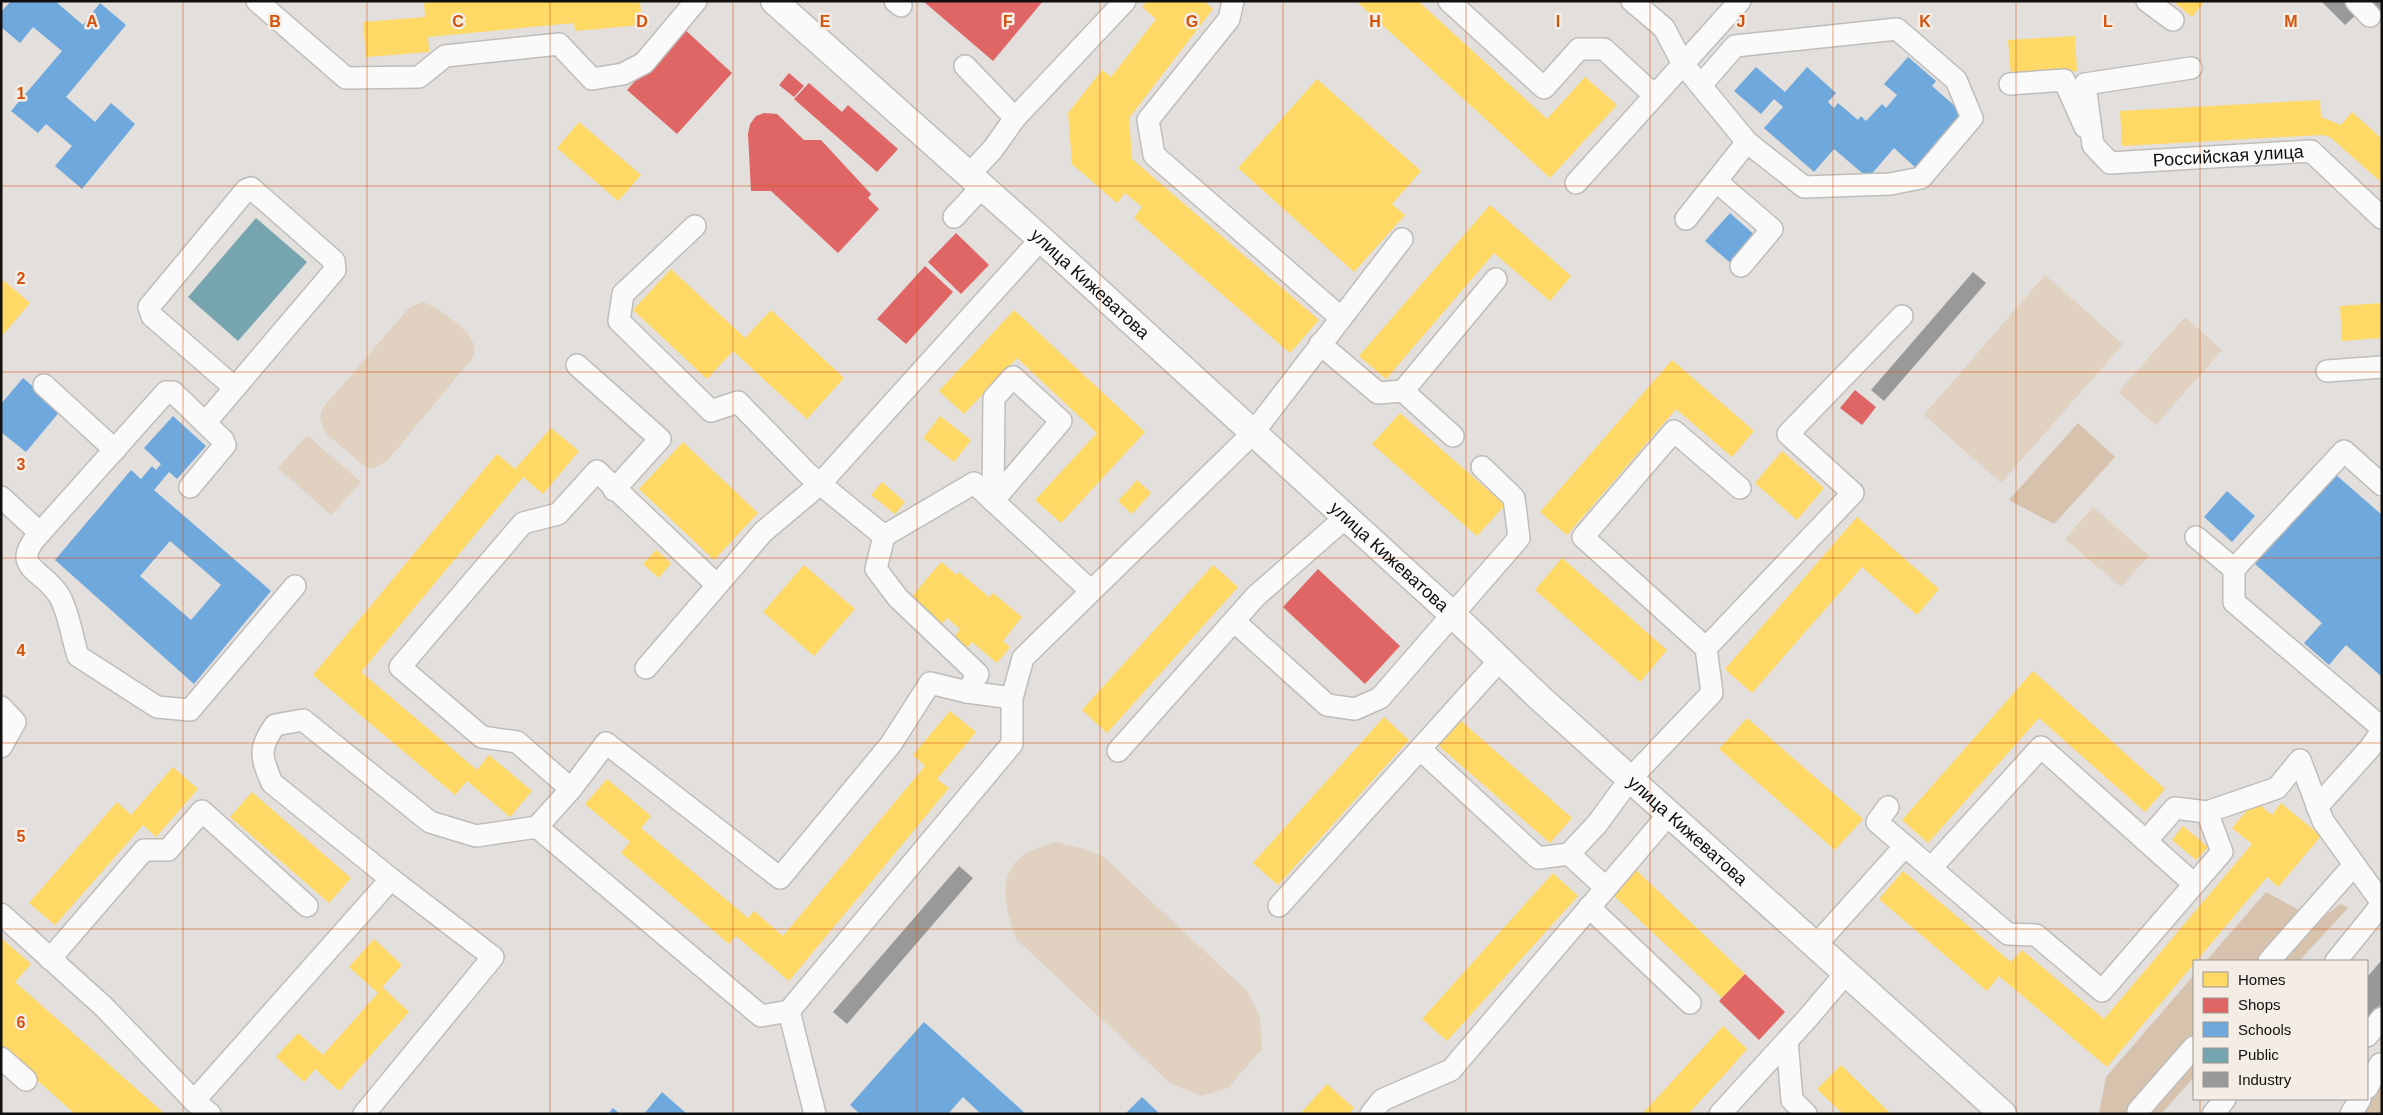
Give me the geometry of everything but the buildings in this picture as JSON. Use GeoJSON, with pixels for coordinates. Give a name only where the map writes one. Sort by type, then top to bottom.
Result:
{"type":"FeatureCollection","features":[{"type":"Feature","properties":{"kind":"main road","name":"улица Кижеватова"},"geometry":{"type":"LineString","coordinates":[[774,1],[1041,239],[1344,518],[1452,614],[1499,661],[2003,1114]]}},
{"type":"Feature","properties":{"kind":"street"},"geometry":{"type":"LineString","coordinates":[[257,1],[346,78],[420,77],[445,56],[559,44],[592,79],[623,74],[644,63],[696,1]]}},
{"type":"Feature","properties":{"kind":"street"},"geometry":{"type":"LineString","coordinates":[[954,217],[993,149],[1015,118],[1125,1]]}},
{"type":"Feature","properties":{"kind":"street"},"geometry":{"type":"LineString","coordinates":[[1233,1],[1229,19],[1148,120],[1154,155],[1340,317]]}},
{"type":"Feature","properties":{"kind":"street"},"geometry":{"type":"LineString","coordinates":[[1449,1],[1544,88],[1579,49],[1604,49],[1654,95]]}},
{"type":"Feature","properties":{"kind":"street"},"geometry":{"type":"LineString","coordinates":[[1632,1],[1664,28],[1683,64],[1702,84],[1747,142],[1804,187],[1890,184],[1921,178],[1972,118],[1956,80],[1897,29],[1735,46],[1702,84]]}},
{"type":"Feature","properties":{"kind":"street"},"geometry":{"type":"LineString","coordinates":[[1576,183],[1740,1]]}},
{"type":"Feature","properties":{"kind":"street"},"geometry":{"type":"LineString","coordinates":[[2147,1],[2173,20]]}},
{"type":"Feature","properties":{"kind":"street"},"geometry":{"type":"LineString","coordinates":[[965,66],[1015,118]]}},
{"type":"Feature","properties":{"kind":"street"},"geometry":{"type":"LineString","coordinates":[[2093,145],[2085,84],[2191,68]]}},
{"type":"Feature","properties":{"kind":"street"},"geometry":{"type":"LineString","coordinates":[[2010,84],[2064,80],[2093,145]]}},
{"type":"Feature","properties":{"kind":"street"},"geometry":{"type":"LineString","coordinates":[[1686,219],[1747,142]]}},
{"type":"Feature","properties":{"kind":"street","name":"Российская улица"},"geometry":{"type":"LineString","coordinates":[[2093,145],[2110,163],[2310,151],[2382,218]]}},
{"type":"Feature","properties":{"kind":"street"},"geometry":{"type":"LineString","coordinates":[[1716,181],[1772,229],[1742,266]]}},
{"type":"Feature","properties":{"kind":"street"},"geometry":{"type":"LineString","coordinates":[[205,423],[235,388],[336,267],[334,260],[251,188],[246,190],[149,307],[152,316],[235,388]]}},
{"type":"Feature","properties":{"kind":"street"},"geometry":{"type":"LineString","coordinates":[[695,226],[623,294],[619,320],[711,411],[738,402],[820,484],[884,536]]}},
{"type":"Feature","properties":{"kind":"street"},"geometry":{"type":"LineString","coordinates":[[646,668],[763,532],[820,484],[1041,239]]}},
{"type":"Feature","properties":{"kind":"street"},"geometry":{"type":"LineString","coordinates":[[537,827],[761,1016],[789,1011],[1012,744],[1012,698],[1023,658],[1253,433],[1340,317],[1402,239]]}},
{"type":"Feature","properties":{"kind":"street"},"geometry":{"type":"LineString","coordinates":[[1320,344],[1378,393],[1403,391],[1496,279]]}},
{"type":"Feature","properties":{"kind":"street"},"geometry":{"type":"LineString","coordinates":[[1706,648],[1853,492],[1788,434],[1902,316]]}},
{"type":"Feature","properties":{"kind":"street"},"geometry":{"type":"LineString","coordinates":[[577,365],[660,439],[614,490]]}},
{"type":"Feature","properties":{"kind":"street"},"geometry":{"type":"LineString","coordinates":[[2327,371],[2382,367]]}},
{"type":"Feature","properties":{"kind":"street"},"geometry":{"type":"LineString","coordinates":[[1013,377],[1060,421],[993,501],[994,398],[1013,377]]}},
{"type":"Feature","properties":{"kind":"street"},"geometry":{"type":"LineString","coordinates":[[44,384],[115,450]]}},
{"type":"Feature","properties":{"kind":"street"},"geometry":{"type":"LineString","coordinates":[[1403,391],[1453,436]]}},
{"type":"Feature","properties":{"kind":"street"},"geometry":{"type":"LineString","coordinates":[[190,487],[225,445],[223,440],[173,392],[168,392],[30,544],[26,552],[26,560],[30,567],[59,595],[78,656],[157,707],[190,710],[295,586]]}},
{"type":"Feature","properties":{"kind":"street"},"geometry":{"type":"LineString","coordinates":[[1420,749],[1538,858],[1569,854],[1597,824],[1630,779],[1712,693],[1706,648],[1583,537],[1674,431],[1740,488]]}},
{"type":"Feature","properties":{"kind":"street"},"geometry":{"type":"LineString","coordinates":[[2318,807],[2370,748],[2382,730],[2234,602],[2234,569],[2344,450],[2382,485]]}},
{"type":"Feature","properties":{"kind":"street"},"geometry":{"type":"LineString","coordinates":[[1234,621],[1327,705],[1355,710],[1380,698],[1519,538],[1514,498],[1482,467]]}},
{"type":"Feature","properties":{"kind":"street"},"geometry":{"type":"LineString","coordinates":[[571,789],[517,742],[482,737],[400,667],[523,523],[558,514],[596,470],[614,490],[717,585]]}},
{"type":"Feature","properties":{"kind":"street"},"geometry":{"type":"LineString","coordinates":[[967,692],[978,674],[898,598],[876,569],[884,536],[974,483],[1091,591]]}},
{"type":"Feature","properties":{"kind":"street"},"geometry":{"type":"LineString","coordinates":[[1,496],[40,533]]}},
{"type":"Feature","properties":{"kind":"street"},"geometry":{"type":"LineString","coordinates":[[1118,751],[1256,596],[1344,518]]}},
{"type":"Feature","properties":{"kind":"street"},"geometry":{"type":"LineString","coordinates":[[2196,537],[2234,569]]}},
{"type":"Feature","properties":{"kind":"street"},"geometry":{"type":"LineString","coordinates":[[1279,906],[1499,661]]}},
{"type":"Feature","properties":{"kind":"street"},"geometry":{"type":"LineString","coordinates":[[364,1114],[493,957],[272,783],[262,760],[263,742],[274,725],[302,720],[430,822],[476,836],[537,827],[571,789],[606,743],[780,878],[891,744],[930,683],[967,692],[1012,698]]}},
{"type":"Feature","properties":{"kind":"street"},"geometry":{"type":"LineString","coordinates":[[1,707],[15,722],[1,747]]}},
{"type":"Feature","properties":{"kind":"street"},"geometry":{"type":"LineString","coordinates":[[1931,868],[2041,747],[2194,884]]}},
{"type":"Feature","properties":{"kind":"street"},"geometry":{"type":"LineString","coordinates":[[2146,841],[2175,808],[2207,812],[2277,788],[2300,760],[2322,822],[2382,903],[2337,960]]}},
{"type":"Feature","properties":{"kind":"street"},"geometry":{"type":"LineString","coordinates":[[1888,807],[1877,822],[2008,934],[2036,936],[2102,991],[2222,852],[2207,812]]}},
{"type":"Feature","properties":{"kind":"street"},"geometry":{"type":"LineString","coordinates":[[50,959],[144,850],[168,850],[202,812],[307,906]]}},
{"type":"Feature","properties":{"kind":"street"},"geometry":{"type":"LineString","coordinates":[[1372,1114],[1382,1100],[1451,1070],[1669,814]]}},
{"type":"Feature","properties":{"kind":"street"},"geometry":{"type":"LineString","coordinates":[[1816,945],[1905,846]]}},
{"type":"Feature","properties":{"kind":"street"},"geometry":{"type":"LineString","coordinates":[[1569,854],[1606,888]]}},
{"type":"Feature","properties":{"kind":"street"},"geometry":{"type":"LineString","coordinates":[[2270,960],[2354,865]]}},
{"type":"Feature","properties":{"kind":"street"},"geometry":{"type":"LineString","coordinates":[[1,914],[104,1007],[202,1107],[392,879]]}},
{"type":"Feature","properties":{"kind":"street"},"geometry":{"type":"LineString","coordinates":[[1589,907],[1690,1003]]}},
{"type":"Feature","properties":{"kind":"street"},"geometry":{"type":"LineString","coordinates":[[1720,1114],[1846,973]]}},
{"type":"Feature","properties":{"kind":"street"},"geometry":{"type":"LineString","coordinates":[[789,1011],[815,1114]]}},
{"type":"Feature","properties":{"kind":"street"},"geometry":{"type":"LineString","coordinates":[[2368,1035],[2382,1018]]}},
{"type":"Feature","properties":{"kind":"street"},"geometry":{"type":"LineString","coordinates":[[1787,1041],[1792,1100],[1806,1114]]}},
{"type":"Feature","properties":{"kind":"street"},"geometry":{"type":"LineString","coordinates":[[2138,1111],[2193,1048]]}},
{"type":"Feature","properties":{"kind":"street"},"geometry":{"type":"LineString","coordinates":[[1,1058],[26,1080]]}},
{"type":"Feature","properties":{"kind":"street"},"geometry":{"type":"LineString","coordinates":[[2368,1085],[2376,1061]]}},
{"type":"Feature","properties":{"kind":"street"},"geometry":{"type":"LineString","coordinates":[[2212,1114],[2224,1100]]}},
{"type":"Feature","properties":{"kind":"street"},"geometry":{"type":"LineString","coordinates":[[2351,1114],[2359,1100]]}},
{"type":"Feature","properties":{"kind":"shaded area"},"geometry":{"type":"Polygon","coordinates":[[[2045,275],[2123,344],[2001,483],[1924,415],[2045,275]]]}},
{"type":"Feature","properties":{"kind":"shaded area"},"geometry":{"type":"Polygon","coordinates":[[[422,302],[442,312],[463,329],[473,342],[474,356],[387,461],[374,468],[366,467],[325,433],[320,418],[322,409],[409,308],[422,302]]]}},
{"type":"Feature","properties":{"kind":"shaded area"},"geometry":{"type":"Polygon","coordinates":[[[2185,317],[2222,350],[2156,425],[2118,392],[2185,317]]]}},
{"type":"Feature","properties":{"kind":"shaded area"},"geometry":{"type":"Polygon","coordinates":[[[2078,423],[2115,457],[2054,524],[2009,500],[2078,423]]]}},
{"type":"Feature","properties":{"kind":"shaded area"},"geometry":{"type":"Polygon","coordinates":[[[307,435],[361,482],[331,515],[278,468],[307,435]]]}},
{"type":"Feature","properties":{"kind":"shaded area"},"geometry":{"type":"Polygon","coordinates":[[[2093,507],[2149,556],[2121,587],[2065,539],[2093,507]]]}},
{"type":"Feature","properties":{"kind":"shaded area"},"geometry":{"type":"Polygon","coordinates":[[[1055,842],[1081,848],[1104,857],[1247,991],[1260,1017],[1262,1049],[1228,1088],[1201,1096],[1170,1083],[1016,939],[1007,907],[1006,885],[1008,874],[1022,856],[1055,842]]]}},
{"type":"Feature","properties":{"kind":"shaded area"},"geometry":{"type":"Polygon","coordinates":[[[2266,892],[2316,922],[2341,904],[2348,908],[2300,960],[2207,960],[2266,892]]]}},
{"type":"Feature","properties":{"kind":"shaded area"},"geometry":{"type":"Polygon","coordinates":[[[2193,976],[2193,1078],[2162,1113],[2099,1114],[2106,1077],[2193,976]]]}},
{"type":"Feature","properties":{"kind":"shaded area"},"geometry":{"type":"Polygon","coordinates":[[[2382,1081],[2382,1114],[2357,1114],[2382,1081]]]}}]}
